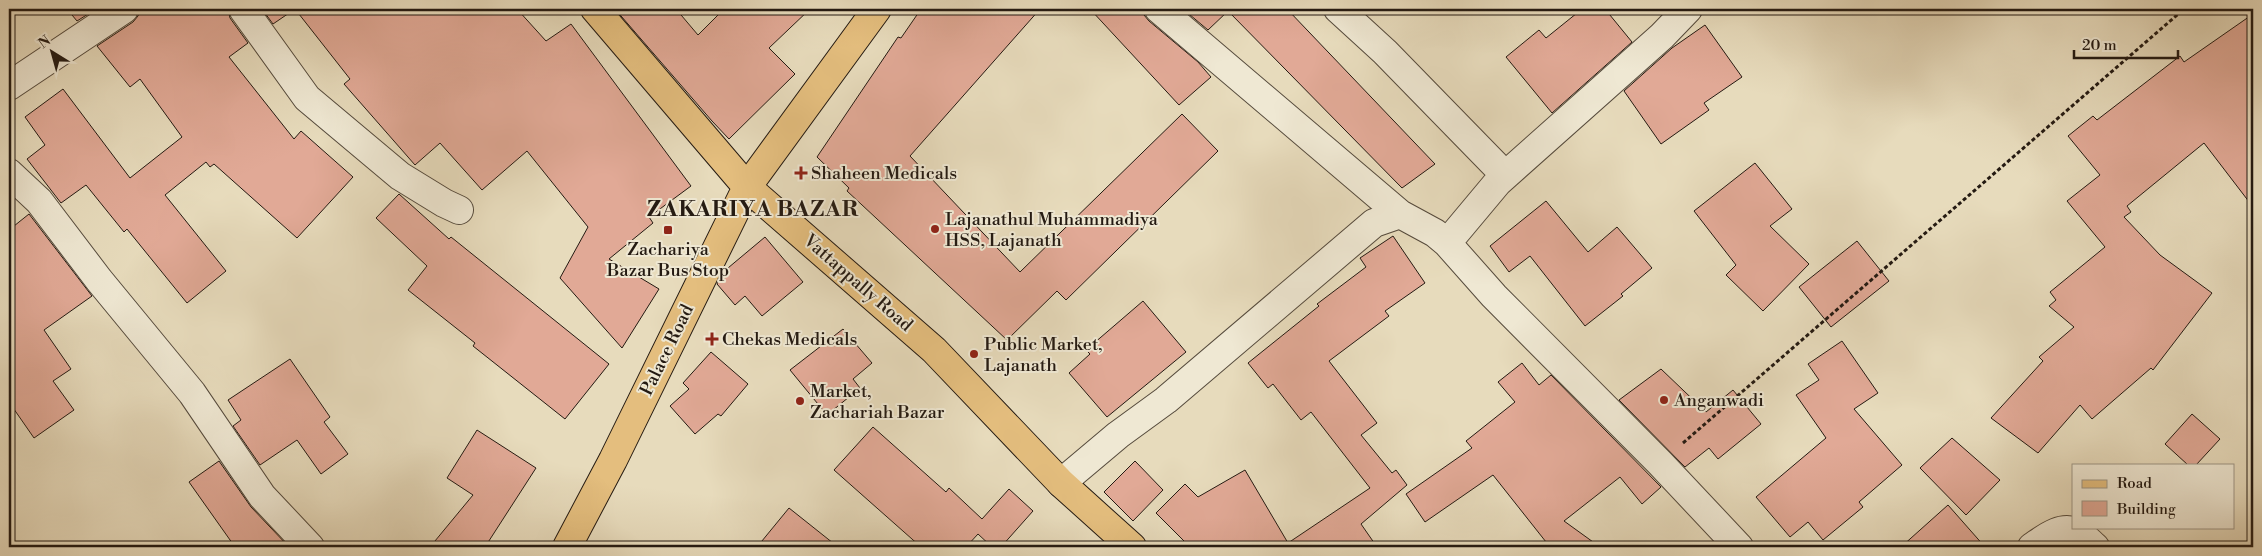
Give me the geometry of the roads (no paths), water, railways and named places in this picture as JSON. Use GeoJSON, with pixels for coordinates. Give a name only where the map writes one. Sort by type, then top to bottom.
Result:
{"type":"FeatureCollection","features":[{"type":"Feature","properties":{"kind":"main road","name":"Vattappally Road"},"geometry":{"type":"LineString","coordinates":[[595,9],[747,187],[934,350],[1062,482],[1132,547]]}},
{"type":"Feature","properties":{"kind":"main road","name":"Palace Road"},"geometry":{"type":"LineString","coordinates":[[567,547],[613,460],[747,187],[877,9]]}},
{"type":"Feature","properties":{"kind":"street"},"geometry":{"type":"LineString","coordinates":[[9,86],[124,9]]}},
{"type":"Feature","properties":{"kind":"street"},"geometry":{"type":"LineString","coordinates":[[243,9],[307,98],[400,176],[459,210]]}},
{"type":"Feature","properties":{"kind":"street"},"geometry":{"type":"LineString","coordinates":[[1159,9],[1400,214],[1436,233],[1447,243],[1494,296],[1660,463],[1738,547]]}},
{"type":"Feature","properties":{"kind":"street"},"geometry":{"type":"LineString","coordinates":[[1338,9],[1385,52],[1506,175]]}},
{"type":"Feature","properties":{"kind":"street"},"geometry":{"type":"LineString","coordinates":[[1447,243],[1506,175],[1662,36],[1688,9]]}},
{"type":"Feature","properties":{"kind":"street"},"geometry":{"type":"LineString","coordinates":[[9,174],[39,200],[100,280],[192,393],[262,496],[310,547]]}},
{"type":"Feature","properties":{"kind":"street"},"geometry":{"type":"LineString","coordinates":[[1062,482],[1118,435],[1166,400],[1374,222],[1400,214]]}},
{"type":"Feature","properties":{"kind":"street"},"geometry":{"type":"LineString","coordinates":[[2032,547],[2052,533],[2067,530],[2077,532],[2095,547]]}},
{"type":"Feature","properties":{"kind":"place","name":"Shaheen Medicals"},"geometry":{"type":"Point","coordinates":[801,173]}},
{"type":"Feature","properties":{"kind":"place","name":"Lajanathul Muhammadiya HSS, Lajanath"},"geometry":{"type":"Point","coordinates":[935,229]}},
{"type":"Feature","properties":{"kind":"place","name":"Zachariya Bazar Bus Stop"},"geometry":{"type":"Point","coordinates":[668,230]}},
{"type":"Feature","properties":{"kind":"place","name":"Chekas Medicals"},"geometry":{"type":"Point","coordinates":[712,339]}},
{"type":"Feature","properties":{"kind":"place","name":"Public Market, Lajanath"},"geometry":{"type":"Point","coordinates":[974,354]}},
{"type":"Feature","properties":{"kind":"place","name":"Anganwadi"},"geometry":{"type":"Point","coordinates":[1664,400]}},
{"type":"Feature","properties":{"kind":"place","name":"Market, Zachariah Bazar"},"geometry":{"type":"Point","coordinates":[800,401]}},
{"type":"Feature","properties":{"kind":"district","name":"ZAKARIYA BAZAR"},"geometry":{"type":"Point","coordinates":[753,209]}}]}
